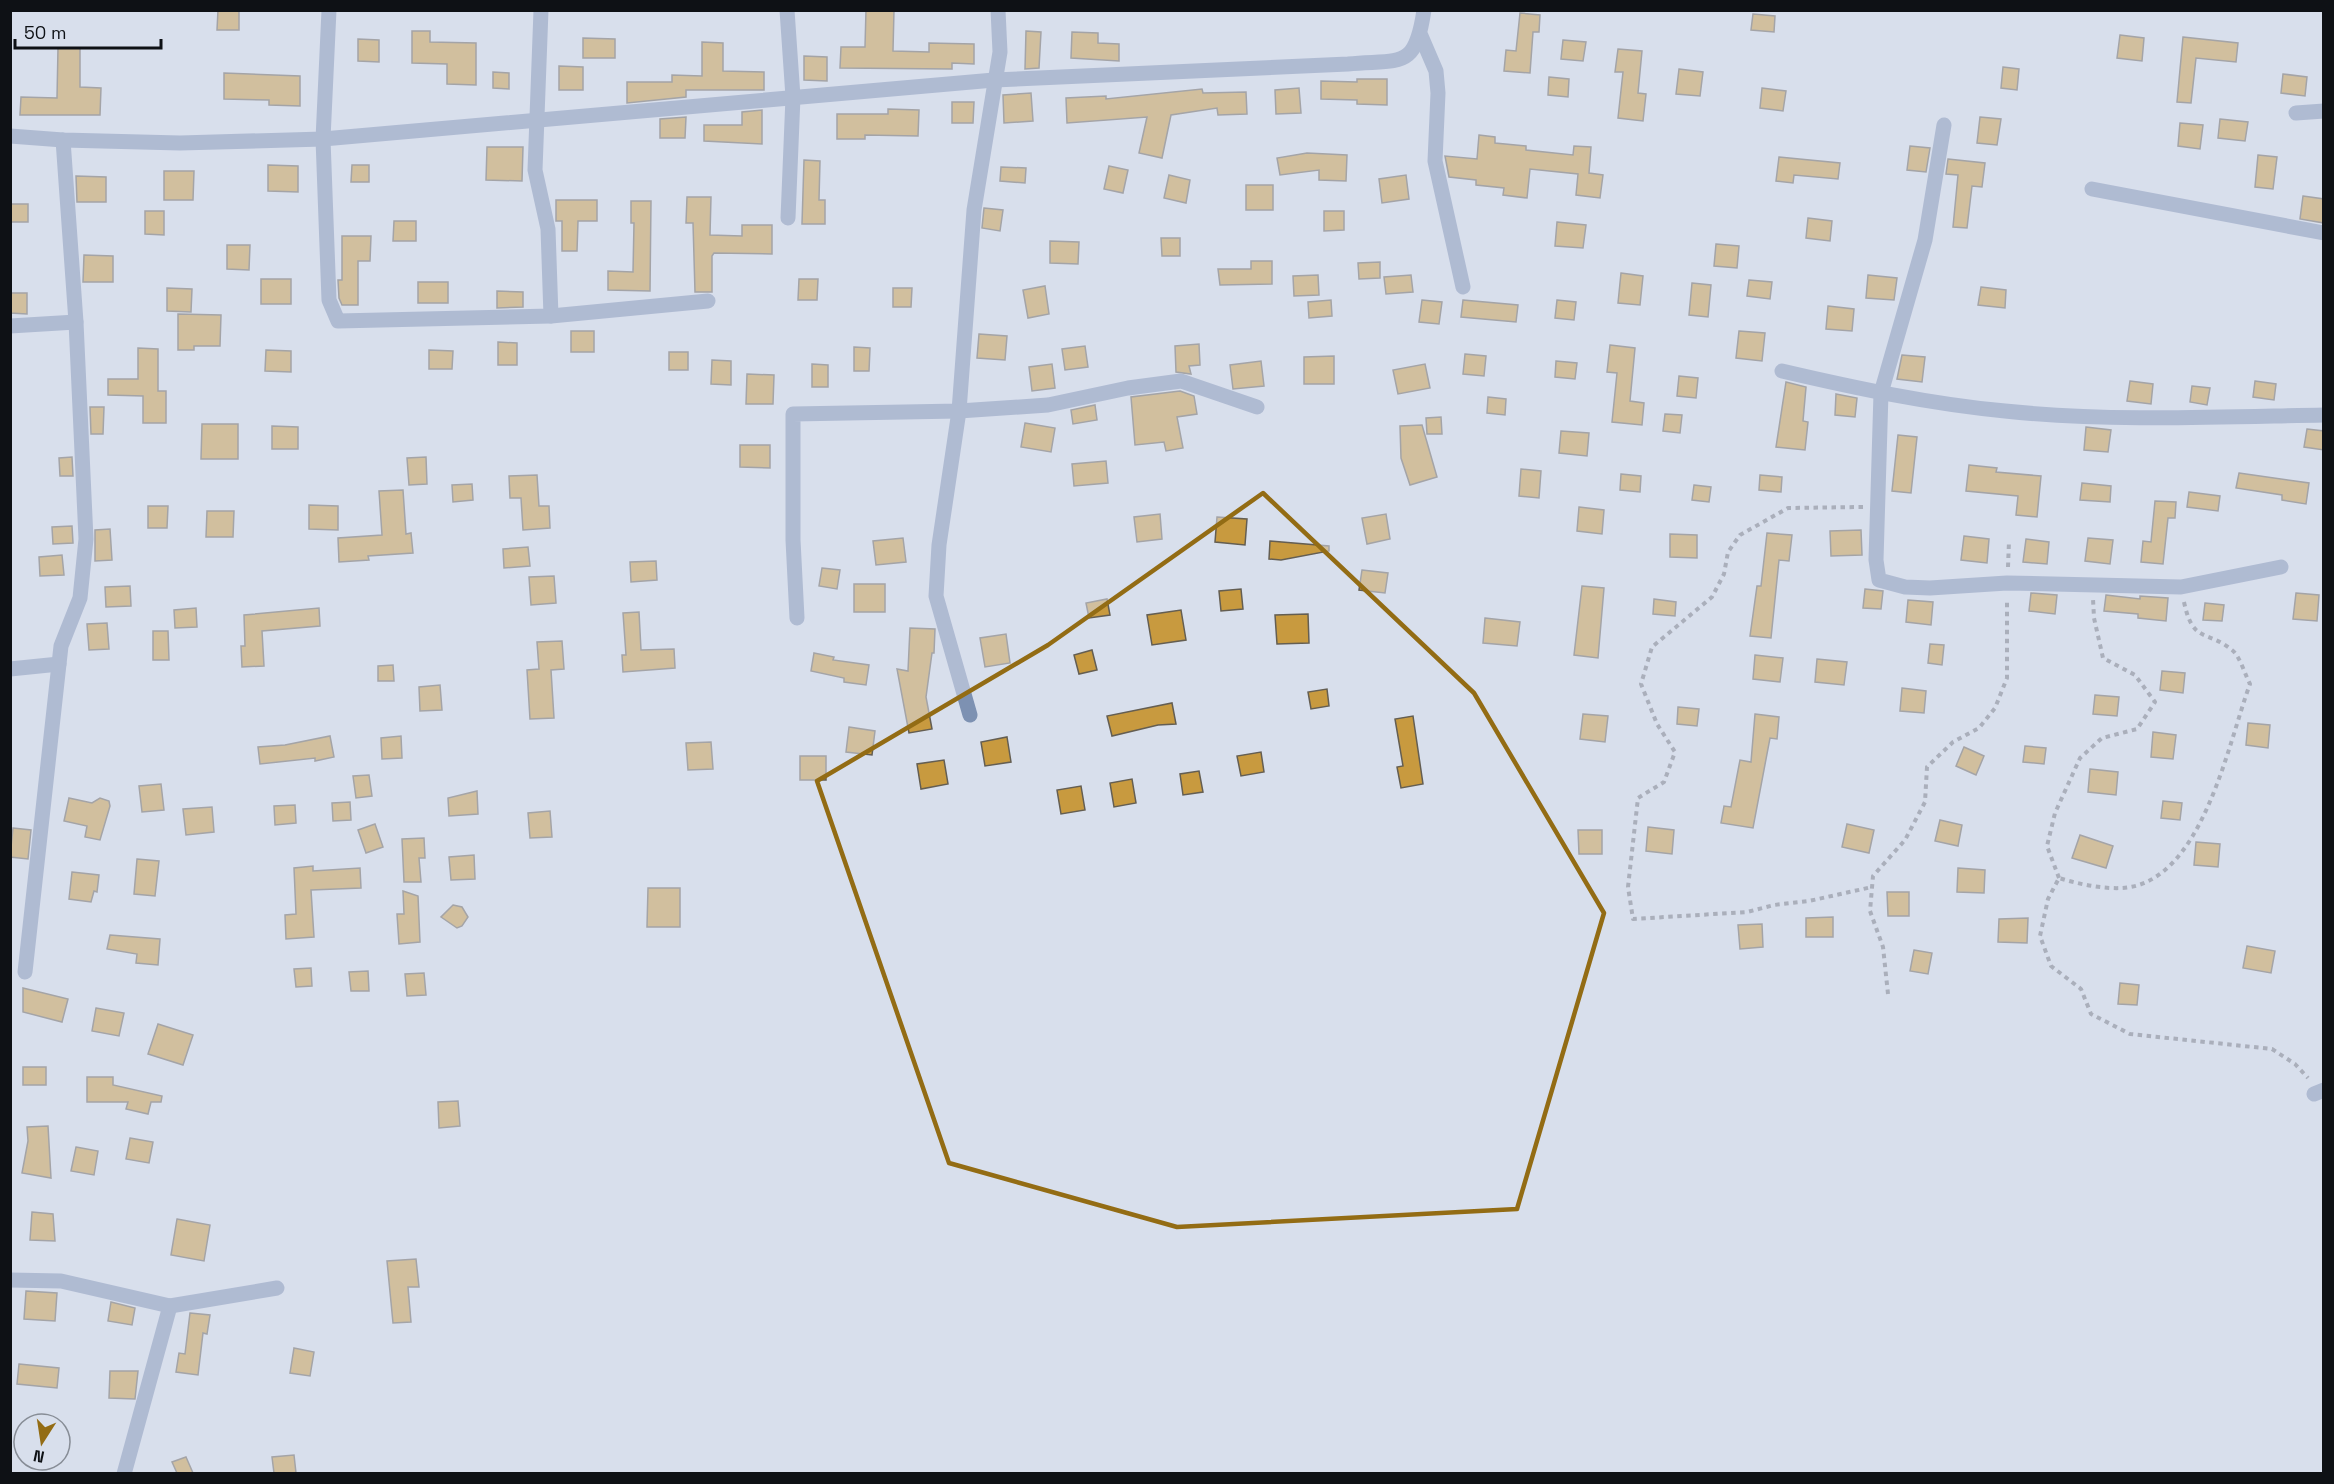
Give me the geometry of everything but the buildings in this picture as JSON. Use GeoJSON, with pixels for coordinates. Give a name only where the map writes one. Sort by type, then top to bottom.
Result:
{"type":"FeatureCollection","features":[{"type":"Feature","properties":{"kind":"street"},"geometry":{"type":"LineString","coordinates":[[329,10],[323,139],[329,300],[338,321],[551,316],[708,301]]}},
{"type":"Feature","properties":{"kind":"street"},"geometry":{"type":"LineString","coordinates":[[541,10],[535,170],[548,229],[551,316]]}},
{"type":"Feature","properties":{"kind":"street"},"geometry":{"type":"LineString","coordinates":[[787,10],[793,97],[788,218]]}},
{"type":"Feature","properties":{"kind":"street"},"geometry":{"type":"LineString","coordinates":[[970,715],[936,596],[939,545],[958,411],[974,210],[1000,52],[998,10]]}},
{"type":"Feature","properties":{"kind":"street"},"geometry":{"type":"LineString","coordinates":[[10,136],[63,140],[180,142],[323,139],[994,80],[1348,64],[1406,58],[1416,49],[1424,10]]}},
{"type":"Feature","properties":{"kind":"street"},"geometry":{"type":"LineString","coordinates":[[1420,36],[1436,71],[1438,93],[1435,161],[1463,286]]}},
{"type":"Feature","properties":{"kind":"street"},"geometry":{"type":"LineString","coordinates":[[2296,113],[2324,111]]}},
{"type":"Feature","properties":{"kind":"street"},"geometry":{"type":"LineString","coordinates":[[1944,125],[1925,240],[1881,393],[1876,560],[1879,580],[1905,587],[1929,588],[2007,583],[2181,587],[2281,567]]}},
{"type":"Feature","properties":{"kind":"street"},"geometry":{"type":"LineString","coordinates":[[25,972],[61,646],[80,598],[86,539],[76,322],[63,140]]}},
{"type":"Feature","properties":{"kind":"street"},"geometry":{"type":"LineString","coordinates":[[2092,189],[2324,233]]}},
{"type":"Feature","properties":{"kind":"street"},"geometry":{"type":"LineString","coordinates":[[10,326],[76,322]]}},
{"type":"Feature","properties":{"kind":"street"},"geometry":{"type":"LineString","coordinates":[[1782,371],[1881,393],[2005,411],[2125,418],[2324,415]]}},
{"type":"Feature","properties":{"kind":"street"},"geometry":{"type":"LineString","coordinates":[[797,618],[793,540],[793,414],[958,411],[1048,405],[1128,388],[1181,381],[1257,407]]}},
{"type":"Feature","properties":{"kind":"street"},"geometry":{"type":"LineString","coordinates":[[10,669],[59,664]]}},
{"type":"Feature","properties":{"kind":"street"},"geometry":{"type":"LineString","coordinates":[[10,1280],[61,1281],[170,1306],[277,1288]]}},
{"type":"Feature","properties":{"kind":"street"},"geometry":{"type":"LineString","coordinates":[[124,1473],[170,1306]]}},
{"type":"Feature","properties":{"kind":"path"},"geometry":{"type":"LineString","coordinates":[[1872,887],[1809,901],[1774,904],[1747,912],[1633,919],[1628,887],[1638,798],[1664,782],[1675,752],[1656,724],[1641,684],[1653,647],[1712,597],[1724,574],[1728,552],[1740,535],[1788,508],[1878,507]]}},
{"type":"Feature","properties":{"kind":"path"},"geometry":{"type":"LineString","coordinates":[[1887,994],[1883,947],[1870,911],[1873,876],[1905,840],[1925,802],[1927,767],[1953,742],[1978,728],[1995,708],[2007,678],[2009,541]]}},
{"type":"Feature","properties":{"kind":"path"},"geometry":{"type":"LineString","coordinates":[[2093,585],[2094,618],[2103,658],[2135,675],[2155,702],[2137,729],[2102,738],[2080,758],[2055,813],[2047,846],[2059,878],[2048,899],[2040,936],[2051,966],[2081,989],[2091,1014],[2130,1034],[2272,1049],[2295,1064],[2319,1092]]}},
{"type":"Feature","properties":{"kind":"path"},"geometry":{"type":"LineString","coordinates":[[2059,878],[2076,883],[2123,888],[2153,879],[2175,860],[2206,813],[2226,763],[2234,726],[2250,684],[2234,651],[2197,632],[2188,620],[2181,587]]}},
{"type":"Feature","properties":{"kind":"highlighted area"},"geometry":{"type":"Polygon","coordinates":[[[1263,493],[1474,693],[1604,913],[1517,1209],[1177,1227],[949,1163],[817,781],[1048,645],[1263,493]]]}}]}
